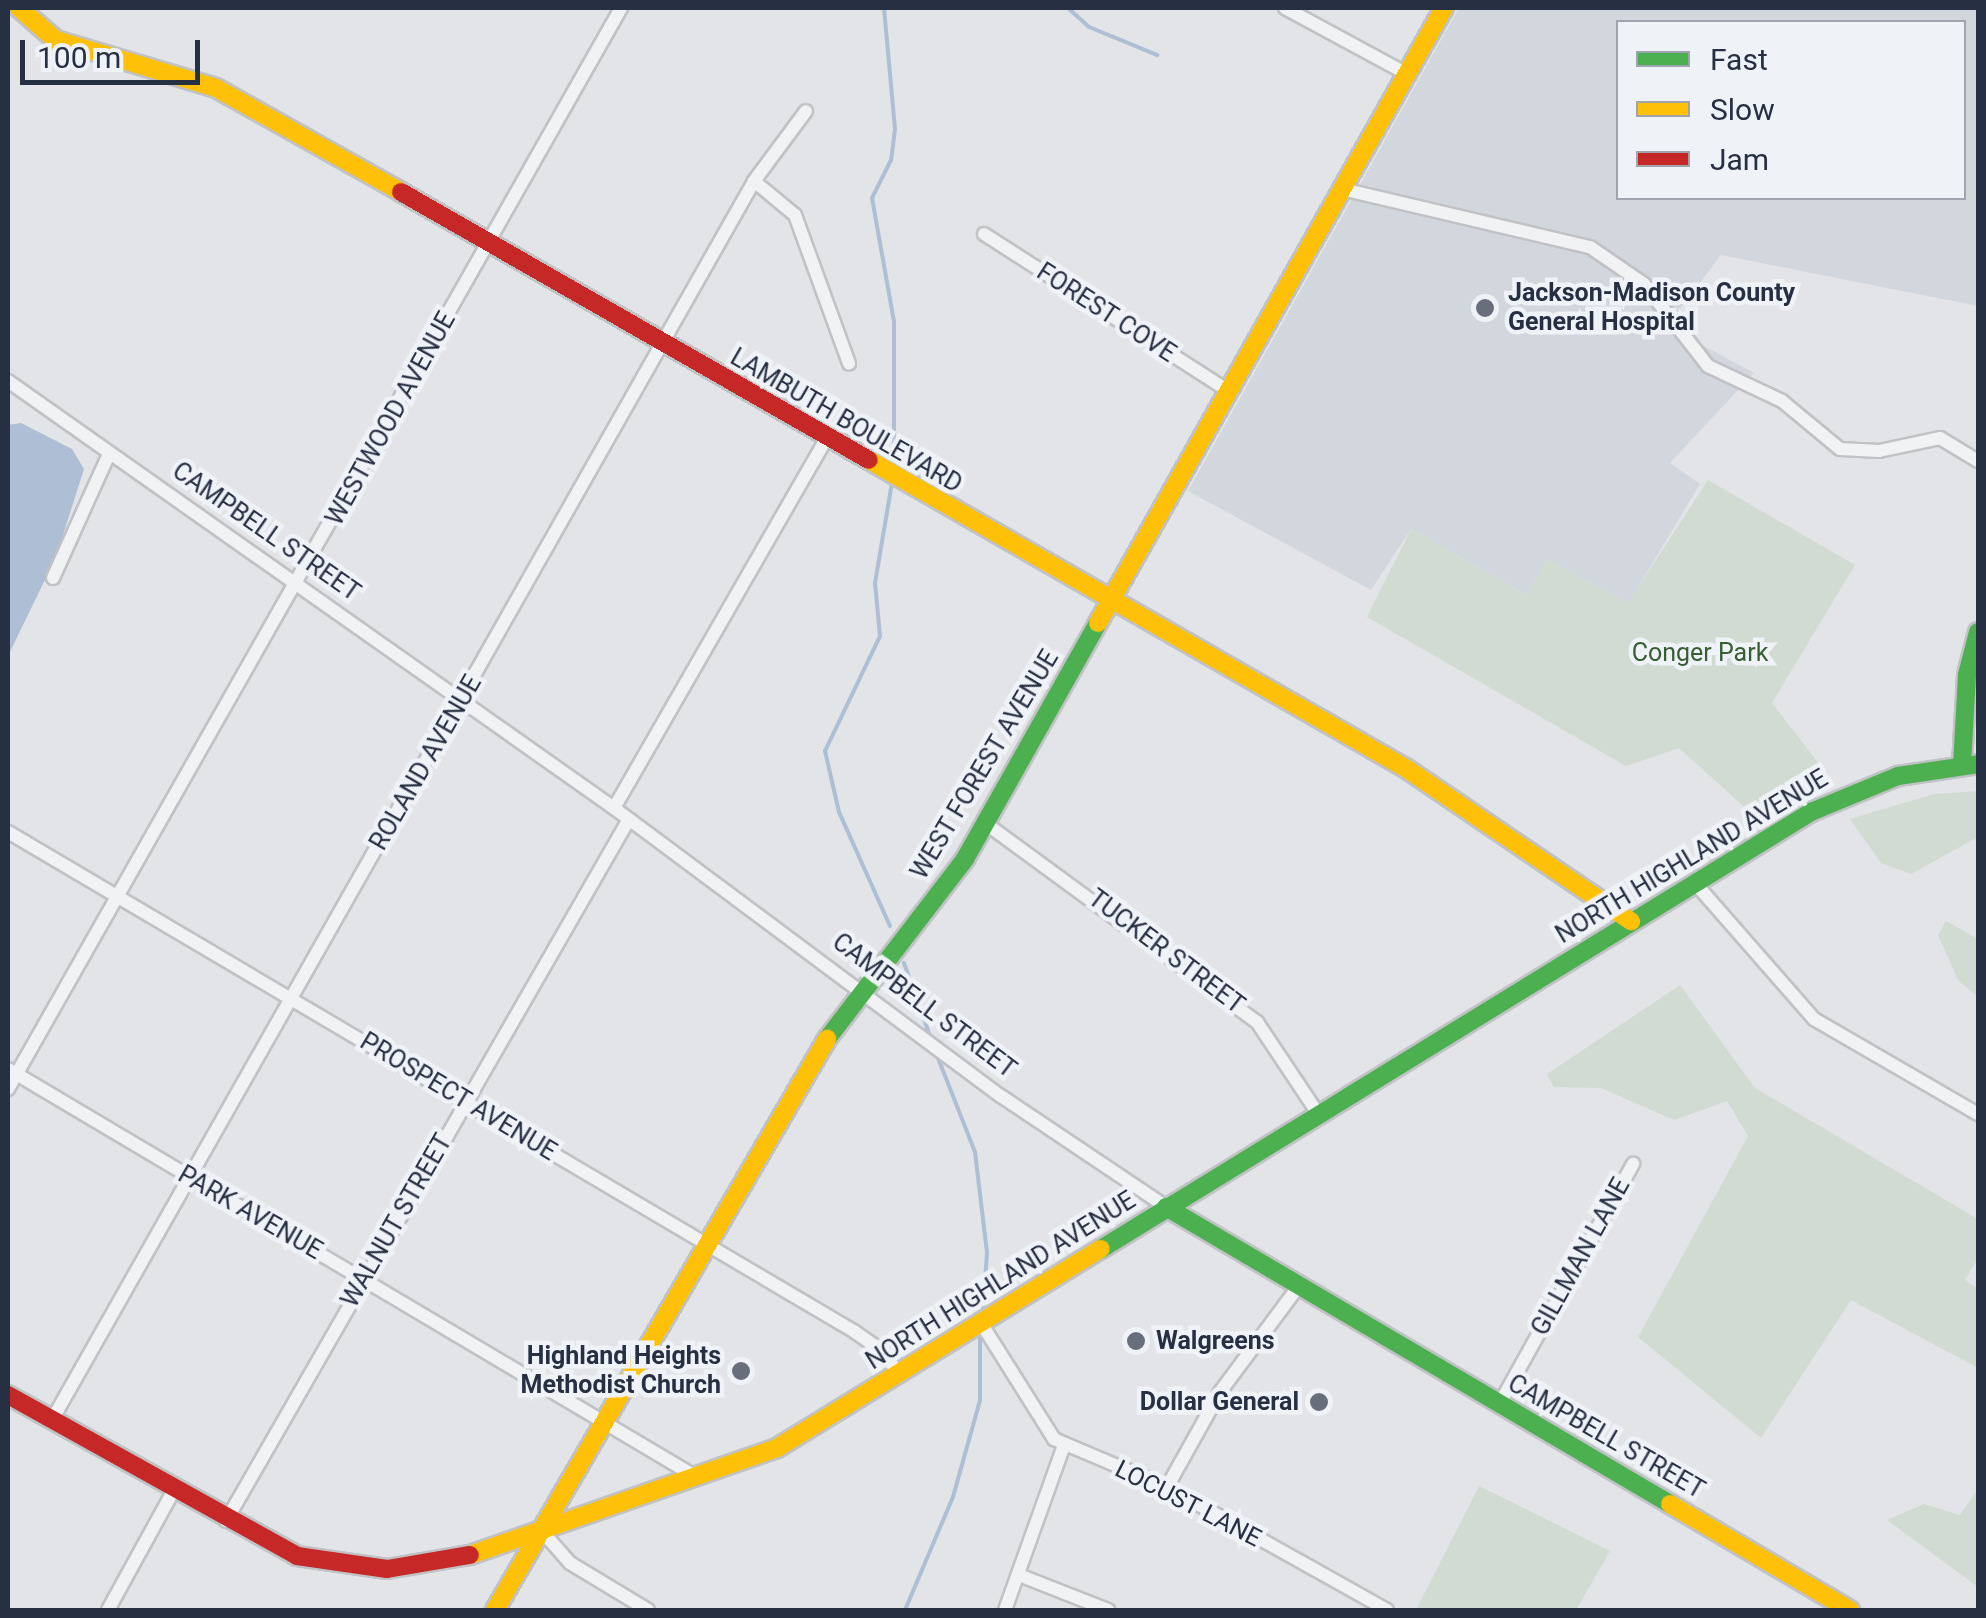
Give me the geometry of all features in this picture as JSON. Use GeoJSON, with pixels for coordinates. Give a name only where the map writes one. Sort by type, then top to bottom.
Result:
{"type":"FeatureCollection","features":[{"type":"Feature","properties":{"kind":"main road","name":"WEST FOREST AVENUE"},"geometry":{"type":"LineString","coordinates":[[495,1610],[859,988],[946,887],[985,822],[1444,8]]}},
{"type":"Feature","properties":{"kind":"main road","name":"LAMBUTH BOULEVARD"},"geometry":{"type":"LineString","coordinates":[[15,12],[56,40],[216,88],[1465,804],[1631,921]]}},
{"type":"Feature","properties":{"kind":"main road"},"geometry":{"type":"LineString","coordinates":[[1970,764],[1968,675],[1978,632]]}},
{"type":"Feature","properties":{"kind":"main road","name":"NORTH HIGHLAND AVENUE"},"geometry":{"type":"LineString","coordinates":[[8,1394],[226,1521],[322,1563],[388,1569],[470,1555],[700,1479],[777,1448],[1317,1112],[1842,795],[1970,764]]}},
{"type":"Feature","properties":{"kind":"main road","name":"CAMPBELL STREET"},"geometry":{"type":"LineString","coordinates":[[1166,1207],[1850,1610]]}},
{"type":"Feature","properties":{"kind":"street","name":"WESTWOOD AVENUE"},"geometry":{"type":"LineString","coordinates":[[8,1089],[12,1072],[298,583],[621,8]]}},
{"type":"Feature","properties":{"kind":"street"},"geometry":{"type":"LineString","coordinates":[[1285,8],[1407,74]]}},
{"type":"Feature","properties":{"kind":"street","name":"ROLAND AVENUE"},"geometry":{"type":"LineString","coordinates":[[52,1420],[754,180],[806,111]]}},
{"type":"Feature","properties":{"kind":"street"},"geometry":{"type":"LineString","coordinates":[[754,180],[794,215],[849,362]]}},
{"type":"Feature","properties":{"kind":"street"},"geometry":{"type":"LineString","coordinates":[[1342,189],[1590,247],[1644,284],[1708,366],[1782,401],[1840,449],[1879,451],[1940,438],[1978,461]]}},
{"type":"Feature","properties":{"kind":"street","name":"FOREST COVE"},"geometry":{"type":"LineString","coordinates":[[984,234],[1229,391]]}},
{"type":"Feature","properties":{"kind":"street","name":"CAMPBELL STREET"},"geometry":{"type":"LineString","coordinates":[[8,382],[614,808],[943,1052],[1166,1207]]}},
{"type":"Feature","properties":{"kind":"street"},"geometry":{"type":"LineString","coordinates":[[614,808],[826,439]]}},
{"type":"Feature","properties":{"kind":"street"},"geometry":{"type":"LineString","coordinates":[[53,578],[110,454]]}},
{"type":"Feature","properties":{"kind":"street","name":"WALNUT STREET"},"geometry":{"type":"LineString","coordinates":[[226,1521],[628,819]]}},
{"type":"Feature","properties":{"kind":"street","name":"TUCKER STREET"},"geometry":{"type":"LineString","coordinates":[[985,822],[1257,1022],[1317,1112]]}},
{"type":"Feature","properties":{"kind":"street","name":"PROSPECT AVENUE"},"geometry":{"type":"LineString","coordinates":[[8,832],[855,1332],[899,1374]]}},
{"type":"Feature","properties":{"kind":"street"},"geometry":{"type":"LineString","coordinates":[[1695,883],[1814,1019],[1978,1114]]}},
{"type":"Feature","properties":{"kind":"street","name":"PARK AVENUE"},"geometry":{"type":"LineString","coordinates":[[12,1072],[700,1479]]}},
{"type":"Feature","properties":{"kind":"street","name":"GILLMAN LANE"},"geometry":{"type":"LineString","coordinates":[[1500,1403],[1633,1164]]}},
{"type":"Feature","properties":{"kind":"street"},"geometry":{"type":"LineString","coordinates":[[1167,1487],[1220,1392],[1298,1287]]}},
{"type":"Feature","properties":{"kind":"street","name":"LOCUST LANE"},"geometry":{"type":"LineString","coordinates":[[985,1321],[1044,1428],[1064,1445],[1167,1487],[1387,1610]]}},
{"type":"Feature","properties":{"kind":"street"},"geometry":{"type":"LineString","coordinates":[[1005,1610],[1064,1445]]}},
{"type":"Feature","properties":{"kind":"street"},"geometry":{"type":"LineString","coordinates":[[108,1610],[174,1490]]}},
{"type":"Feature","properties":{"kind":"street"},"geometry":{"type":"LineString","coordinates":[[541,1530],[570,1563],[648,1610]]}},
{"type":"Feature","properties":{"kind":"street"},"geometry":{"type":"LineString","coordinates":[[1019,1575],[1108,1610]]}},
{"type":"Feature","properties":{"kind":"shaded area","name":"Jackson-Madison County General Hospital"},"geometry":{"type":"Polygon","coordinates":[[[1459,8],[1978,8],[1978,306],[1721,255],[1679,310],[1702,345],[1754,373],[1670,463],[1700,484],[1628,604],[1548,560],[1526,595],[1411,529],[1371,590],[1188,491],[1459,8]]]}},
{"type":"Feature","properties":{"kind":"green space","name":"Conger Park"},"geometry":{"type":"Polygon","coordinates":[[[1708,480],[1855,565],[1772,703],[1826,773],[1762,823],[1679,748],[1626,766],[1367,617],[1411,529],[1526,595],[1548,560],[1628,603],[1708,480]]]}},
{"type":"Feature","properties":{"kind":"green space"},"geometry":{"type":"Polygon","coordinates":[[[1978,791],[1978,837],[1911,874],[1881,863],[1850,819],[1934,794],[1978,791]]]}},
{"type":"Feature","properties":{"kind":"green space"},"geometry":{"type":"Polygon","coordinates":[[[1946,921],[1978,939],[1978,997],[1958,980],[1938,935],[1946,921]]]}},
{"type":"Feature","properties":{"kind":"green space"},"geometry":{"type":"Polygon","coordinates":[[[1680,985],[1755,1088],[1978,1219],[1978,1258],[1965,1280],[1978,1289],[1978,1368],[1851,1300],[1761,1438],[1638,1337],[1748,1136],[1727,1101],[1674,1120],[1601,1088],[1554,1087],[1547,1074],[1680,985]]]}},
{"type":"Feature","properties":{"kind":"green space"},"geometry":{"type":"Polygon","coordinates":[[[1479,1486],[1610,1551],[1576,1610],[1416,1610],[1479,1486]]]}},
{"type":"Feature","properties":{"kind":"green space"},"geometry":{"type":"Polygon","coordinates":[[[1978,1489],[1978,1587],[1887,1520],[1924,1504],[1960,1515],[1978,1489]]]}},
{"type":"Feature","properties":{"kind":"water"},"geometry":{"type":"Polygon","coordinates":[[[21,423],[72,449],[84,469],[56,557],[8,656],[8,425],[21,423]]]}},
{"type":"Feature","properties":{"kind":"waterway"},"geometry":{"type":"LineString","coordinates":[[884,8],[895,129],[891,160],[872,198],[894,321],[894,468]]}},
{"type":"Feature","properties":{"kind":"waterway"},"geometry":{"type":"LineString","coordinates":[[1068,8],[1089,27],[1157,55]]}},
{"type":"Feature","properties":{"kind":"waterway"},"geometry":{"type":"LineString","coordinates":[[890,926],[839,812],[825,751],[880,636],[875,583],[892,483]]}},
{"type":"Feature","properties":{"kind":"waterway"},"geometry":{"type":"LineString","coordinates":[[904,963],[931,1039]]}},
{"type":"Feature","properties":{"kind":"waterway"},"geometry":{"type":"LineString","coordinates":[[936,1053],[975,1152],[987,1253],[983,1310]]}},
{"type":"Feature","properties":{"kind":"waterway"},"geometry":{"type":"LineString","coordinates":[[905,1610],[953,1497],[980,1400],[980,1338]]}},
{"type":"Feature","properties":{"kind":"traffic: fast"},"geometry":{"type":"LineString","coordinates":[[827,1039],[965,859],[1098,623]]}},
{"type":"Feature","properties":{"kind":"traffic: fast"},"geometry":{"type":"LineString","coordinates":[[1962,765],[1967,675],[1978,632]]}},
{"type":"Feature","properties":{"kind":"traffic: fast"},"geometry":{"type":"LineString","coordinates":[[1101,1249],[1811,812],[1898,776],[1978,764]]}},
{"type":"Feature","properties":{"kind":"traffic: fast"},"geometry":{"type":"LineString","coordinates":[[1166,1207],[1670,1504]]}},
{"type":"Feature","properties":{"kind":"traffic: slow"},"geometry":{"type":"LineString","coordinates":[[19,8],[56,40],[216,88],[401,192]]}},
{"type":"Feature","properties":{"kind":"traffic: slow"},"geometry":{"type":"LineString","coordinates":[[1098,623],[1444,8]]}},
{"type":"Feature","properties":{"kind":"traffic: slow"},"geometry":{"type":"LineString","coordinates":[[869,460],[1407,769],[1631,921]]}},
{"type":"Feature","properties":{"kind":"traffic: slow"},"geometry":{"type":"LineString","coordinates":[[495,1610],[827,1039]]}},
{"type":"Feature","properties":{"kind":"traffic: slow"},"geometry":{"type":"LineString","coordinates":[[470,1555],[777,1448],[1101,1249]]}},
{"type":"Feature","properties":{"kind":"traffic: slow"},"geometry":{"type":"LineString","coordinates":[[1670,1504],[1850,1610]]}},
{"type":"Feature","properties":{"kind":"traffic: jam"},"geometry":{"type":"LineString","coordinates":[[401,192],[869,460]]}},
{"type":"Feature","properties":{"kind":"traffic: jam"},"geometry":{"type":"LineString","coordinates":[[8,1395],[297,1556],[387,1569],[470,1555]]}},
{"type":"Feature","properties":{"kind":"place","name":"Jackson-Madison County General Hospital"},"geometry":{"type":"Point","coordinates":[1485,308]}},
{"type":"Feature","properties":{"kind":"place","name":"Walgreens"},"geometry":{"type":"Point","coordinates":[1136,1341]}},
{"type":"Feature","properties":{"kind":"place","name":"Highland Heights Methodist Church"},"geometry":{"type":"Point","coordinates":[741,1371]}},
{"type":"Feature","properties":{"kind":"place","name":"Dollar General"},"geometry":{"type":"Point","coordinates":[1319,1402]}}]}
